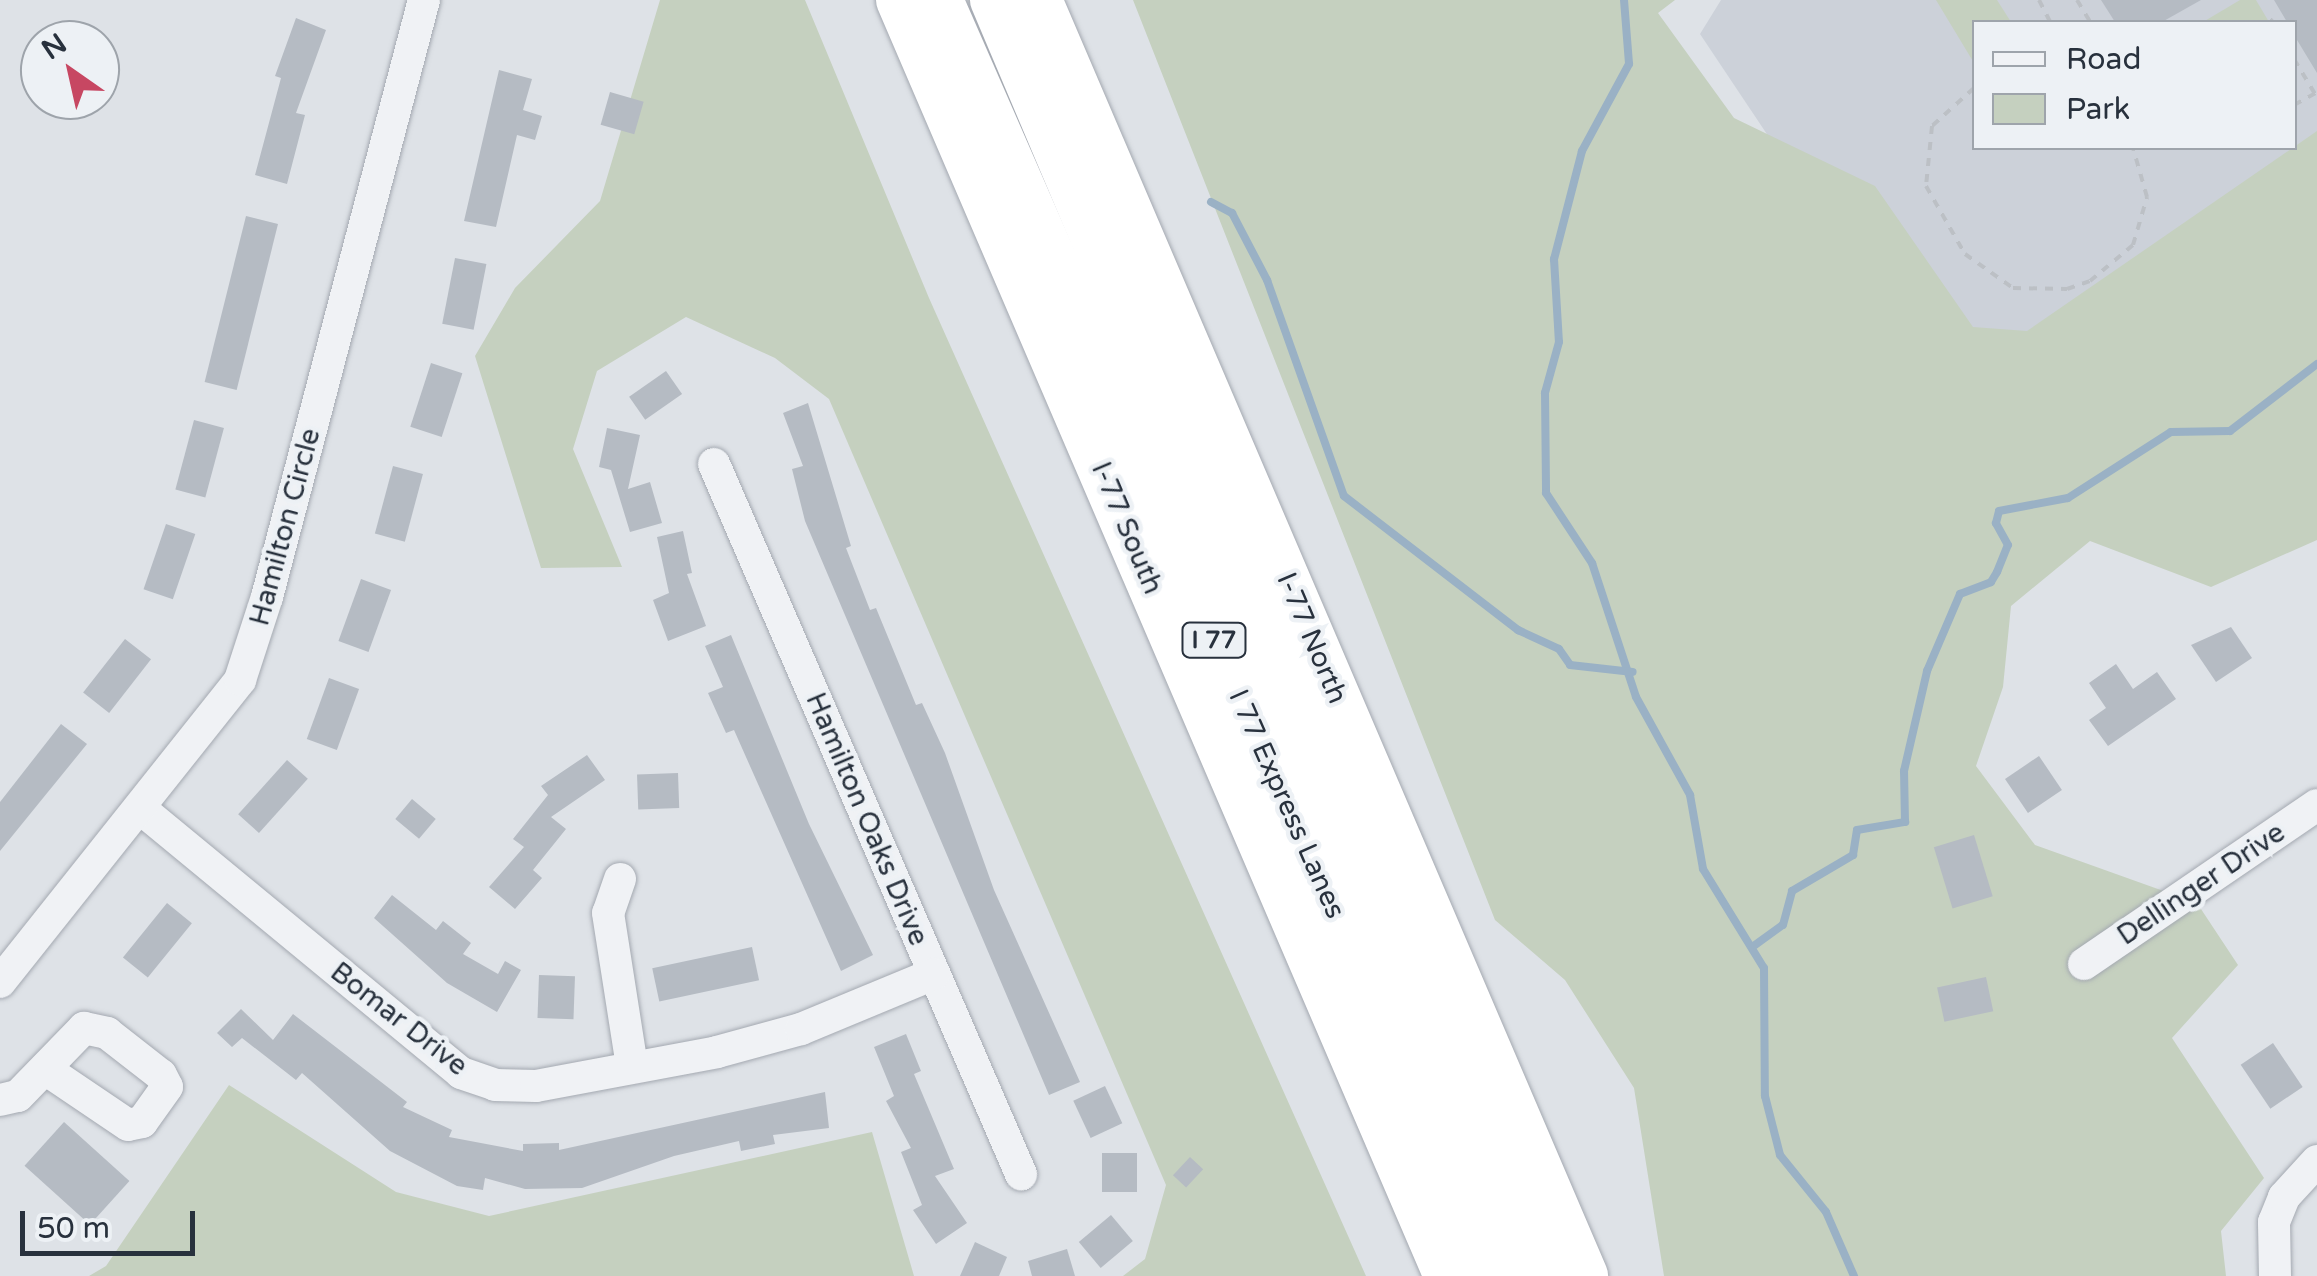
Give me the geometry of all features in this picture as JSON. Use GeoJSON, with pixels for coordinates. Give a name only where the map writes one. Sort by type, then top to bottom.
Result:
{"type":"FeatureCollection","features":[{"type":"Feature","properties":{"kind":"highway","name":"I-77 South"},"geometry":{"type":"LineString","coordinates":[[900,0],[1448,1276]]}},
{"type":"Feature","properties":{"kind":"highway","name":"I 77 Express Lanes"},"geometry":{"type":"LineString","coordinates":[[940,0],[1497,1276]]}},
{"type":"Feature","properties":{"kind":"highway","name":"I 77 Express Lanes"},"geometry":{"type":"LineString","coordinates":[[994,0],[1323,777],[1544,1276]]}},
{"type":"Feature","properties":{"kind":"highway","name":"I-77 North"},"geometry":{"type":"LineString","coordinates":[[1038,0],[1584,1276]]}},
{"type":"Feature","properties":{"kind":"street","name":"Hamilton Circle"},"geometry":{"type":"LineString","coordinates":[[0,982],[228,700],[254,646],[424,0]]}},
{"type":"Feature","properties":{"kind":"street","name":"Hamilton Oaks Drive"},"geometry":{"type":"LineString","coordinates":[[714,464],[1021,1174]]}},
{"type":"Feature","properties":{"kind":"street","name":"Dellinger Drive"},"geometry":{"type":"LineString","coordinates":[[2084,964],[2317,805]]}},
{"type":"Feature","properties":{"kind":"street","name":"Bomar Drive"},"geometry":{"type":"LineString","coordinates":[[141,809],[461,1073],[496,1086],[536,1086],[801,1029],[934,974]]}},
{"type":"Feature","properties":{"kind":"street"},"geometry":{"type":"LineString","coordinates":[[620,879],[608,913],[632,1068]]}},
{"type":"Feature","properties":{"kind":"street"},"geometry":{"type":"LineString","coordinates":[[0,1100],[18,1096],[45,1069]]}},
{"type":"Feature","properties":{"kind":"street"},"geometry":{"type":"LineString","coordinates":[[2275,1276],[2274,1222],[2284,1197],[2317,1161]]}},
{"type":"Feature","properties":{"kind":"path"},"geometry":{"type":"LineString","coordinates":[[2297,64],[2316,93]]}},
{"type":"Feature","properties":{"kind":"path"},"geometry":{"type":"LineString","coordinates":[[1972,90],[1932,126],[1926,186],[1964,254],[2013,288],[2078,285],[2112,268],[2133,246],[2148,197],[2134,150]]}},
{"type":"Feature","properties":{"kind":"shaded area"},"geometry":{"type":"Polygon","coordinates":[[[1721,0],[2317,0],[2317,204],[1974,444],[1700,34],[1721,0]]]}},
{"type":"Feature","properties":{"kind":"green space"},"geometry":{"type":"Polygon","coordinates":[[[660,0],[805,0],[929,298],[1366,1276],[1123,1276],[1145,1259],[1166,1185],[829,399],[775,358],[686,317],[597,371],[573,449],[622,567],[541,568],[475,356],[515,288],[600,201],[660,0]]]}},
{"type":"Feature","properties":{"kind":"green space"},"geometry":{"type":"Polygon","coordinates":[[[1133,0],[1675,0],[1658,13],[1734,118],[1875,186],[1973,327],[2027,331],[2289,150],[2297,150],[2297,145],[2317,131],[2317,540],[2211,587],[2090,541],[2011,606],[2003,687],[1976,766],[2035,845],[2197,903],[2238,965],[2172,1038],[2264,1178],[2221,1231],[2226,1276],[1664,1276],[1634,1088],[1565,980],[1495,920],[1133,0]]]}},
{"type":"Feature","properties":{"kind":"green space"},"geometry":{"type":"Polygon","coordinates":[[[1936,0],[1997,0],[2010,20],[1972,20],[1972,60],[1936,0]]]}},
{"type":"Feature","properties":{"kind":"green space"},"geometry":{"type":"Polygon","coordinates":[[[2240,0],[2256,0],[2268,20],[2206,20],[2240,0]]]}},
{"type":"Feature","properties":{"kind":"green space"},"geometry":{"type":"Polygon","coordinates":[[[229,1085],[396,1192],[489,1216],[872,1132],[914,1276],[89,1276],[106,1266],[229,1085]]]}},
{"type":"Feature","properties":{"kind":"building"},"geometry":{"type":"Polygon","coordinates":[[[2101,0],[2201,0],[2166,20],[2114,20],[2101,0]]]}},
{"type":"Feature","properties":{"kind":"building"},"geometry":{"type":"Polygon","coordinates":[[[2274,0],[2317,0],[2317,73],[2297,40],[2297,20],[2286,20],[2274,0]]]}},
{"type":"Feature","properties":{"kind":"building"},"geometry":{"type":"Polygon","coordinates":[[[296,18],[326,30],[296,113],[305,115],[287,184],[255,175],[281,78],[275,76],[296,18]]]}},
{"type":"Feature","properties":{"kind":"building"},"geometry":{"type":"Polygon","coordinates":[[[499,70],[532,79],[523,110],[542,116],[535,140],[517,135],[496,227],[464,221],[499,70]]]}},
{"type":"Feature","properties":{"kind":"building"},"geometry":{"type":"Polygon","coordinates":[[[610,92],[644,102],[634,134],[601,125],[610,92]]]}},
{"type":"Feature","properties":{"kind":"building"},"geometry":{"type":"Polygon","coordinates":[[[246,216],[278,224],[237,390],[205,382],[246,216]]]}},
{"type":"Feature","properties":{"kind":"building"},"geometry":{"type":"Polygon","coordinates":[[[455,258],[486,264],[474,330],[442,324],[455,258]]]}},
{"type":"Feature","properties":{"kind":"building"},"geometry":{"type":"Polygon","coordinates":[[[431,363],[462,373],[442,437],[410,427],[431,363]]]}},
{"type":"Feature","properties":{"kind":"building"},"geometry":{"type":"Polygon","coordinates":[[[666,371],[682,394],[645,420],[629,397],[666,371]]]}},
{"type":"Feature","properties":{"kind":"building"},"geometry":{"type":"Polygon","coordinates":[[[808,403],[851,546],[846,548],[870,610],[876,608],[916,705],[922,703],[945,753],[994,890],[1080,1082],[1049,1095],[805,521],[792,469],[803,466],[783,413],[808,403]]]}},
{"type":"Feature","properties":{"kind":"building"},"geometry":{"type":"Polygon","coordinates":[[[194,420],[224,428],[205,498],[175,490],[194,420]]]}},
{"type":"Feature","properties":{"kind":"building"},"geometry":{"type":"Polygon","coordinates":[[[607,428],[640,435],[628,489],[650,482],[662,523],[630,532],[611,470],[599,467],[607,428]]]}},
{"type":"Feature","properties":{"kind":"building"},"geometry":{"type":"Polygon","coordinates":[[[393,466],[423,474],[405,542],[375,534],[393,466]]]}},
{"type":"Feature","properties":{"kind":"building"},"geometry":{"type":"Polygon","coordinates":[[[166,524],[195,534],[173,599],[144,589],[166,524]]]}},
{"type":"Feature","properties":{"kind":"building"},"geometry":{"type":"Polygon","coordinates":[[[683,531],[692,573],[687,574],[706,626],[668,641],[653,600],[669,593],[657,537],[683,531]]]}},
{"type":"Feature","properties":{"kind":"building"},"geometry":{"type":"Polygon","coordinates":[[[361,579],[391,590],[368,652],[338,641],[361,579]]]}},
{"type":"Feature","properties":{"kind":"building"},"geometry":{"type":"Polygon","coordinates":[[[2231,627],[2252,658],[2216,682],[2191,645],[2231,627]]]}},
{"type":"Feature","properties":{"kind":"building"},"geometry":{"type":"Polygon","coordinates":[[[731,635],[809,824],[873,955],[841,971],[734,730],[726,733],[708,693],[723,687],[705,646],[731,635]]]}},
{"type":"Feature","properties":{"kind":"building"},"geometry":{"type":"Polygon","coordinates":[[[125,639],[151,659],[109,713],[83,693],[125,639]]]}},
{"type":"Feature","properties":{"kind":"building"},"geometry":{"type":"Polygon","coordinates":[[[2116,664],[2133,689],[2157,672],[2176,699],[2108,746],[2089,720],[2106,708],[2089,683],[2116,664]]]}},
{"type":"Feature","properties":{"kind":"building"},"geometry":{"type":"Polygon","coordinates":[[[329,678],[359,689],[337,750],[307,739],[329,678]]]}},
{"type":"Feature","properties":{"kind":"building"},"geometry":{"type":"Polygon","coordinates":[[[61,724],[87,744],[0,851],[0,802],[61,724]]]}},
{"type":"Feature","properties":{"kind":"building"},"geometry":{"type":"Polygon","coordinates":[[[587,755],[605,780],[551,817],[566,829],[533,870],[542,878],[515,909],[489,887],[524,847],[513,839],[548,795],[541,786],[587,755]]]}},
{"type":"Feature","properties":{"kind":"building"},"geometry":{"type":"Polygon","coordinates":[[[2039,756],[2062,790],[2028,813],[2005,779],[2039,756]]]}},
{"type":"Feature","properties":{"kind":"building"},"geometry":{"type":"Polygon","coordinates":[[[287,760],[308,779],[259,833],[238,814],[287,760]]]}},
{"type":"Feature","properties":{"kind":"building"},"geometry":{"type":"Polygon","coordinates":[[[678,773],[679,808],[638,809],[637,774],[678,773]]]}},
{"type":"Feature","properties":{"kind":"building"},"geometry":{"type":"Polygon","coordinates":[[[412,799],[436,819],[419,839],[395,819],[412,799]]]}},
{"type":"Feature","properties":{"kind":"building"},"geometry":{"type":"Polygon","coordinates":[[[1974,835],[1993,896],[1953,908],[1934,847],[1974,835]]]}},
{"type":"Feature","properties":{"kind":"building"},"geometry":{"type":"Polygon","coordinates":[[[392,895],[436,930],[443,921],[471,943],[463,954],[498,974],[505,961],[521,970],[497,1012],[447,983],[374,918],[392,895]]]}},
{"type":"Feature","properties":{"kind":"building"},"geometry":{"type":"Polygon","coordinates":[[[167,903],[192,923],[148,978],[123,957],[167,903]]]}},
{"type":"Feature","properties":{"kind":"building"},"geometry":{"type":"Polygon","coordinates":[[[752,947],[759,980],[659,1001],[652,968],[752,947]]]}},
{"type":"Feature","properties":{"kind":"building"},"geometry":{"type":"Polygon","coordinates":[[[539,975],[575,976],[573,1019],[537,1018],[539,975]]]}},
{"type":"Feature","properties":{"kind":"building"},"geometry":{"type":"Polygon","coordinates":[[[1986,977],[1993,1011],[1944,1022],[1937,987],[1986,977]]]}},
{"type":"Feature","properties":{"kind":"building"},"geometry":{"type":"Polygon","coordinates":[[[241,1009],[273,1040],[293,1014],[407,1102],[403,1107],[452,1130],[449,1137],[523,1151],[523,1144],[559,1143],[559,1150],[825,1092],[829,1128],[773,1135],[775,1144],[741,1151],[739,1141],[674,1156],[582,1188],[525,1189],[485,1178],[483,1190],[457,1186],[390,1151],[302,1073],[296,1080],[242,1038],[232,1047],[217,1033],[241,1009]]]}},
{"type":"Feature","properties":{"kind":"building"},"geometry":{"type":"Polygon","coordinates":[[[906,1034],[921,1071],[914,1074],[954,1169],[935,1176],[967,1223],[936,1244],[913,1210],[922,1205],[901,1152],[911,1148],[886,1101],[894,1096],[874,1047],[906,1034]]]}},
{"type":"Feature","properties":{"kind":"building"},"geometry":{"type":"Polygon","coordinates":[[[2273,1043],[2303,1087],[2270,1109],[2241,1065],[2273,1043]]]}},
{"type":"Feature","properties":{"kind":"building"},"geometry":{"type":"Polygon","coordinates":[[[1105,1086],[1122,1123],[1091,1138],[1073,1101],[1105,1086]]]}},
{"type":"Feature","properties":{"kind":"building"},"geometry":{"type":"Polygon","coordinates":[[[64,1122],[129,1181],[90,1225],[25,1166],[64,1122]]]}},
{"type":"Feature","properties":{"kind":"building"},"geometry":{"type":"Polygon","coordinates":[[[1102,1153],[1137,1153],[1137,1192],[1102,1192],[1102,1153]]]}},
{"type":"Feature","properties":{"kind":"building"},"geometry":{"type":"Polygon","coordinates":[[[1190,1157],[1203,1169],[1186,1188],[1173,1175],[1190,1157]]]}},
{"type":"Feature","properties":{"kind":"building"},"geometry":{"type":"Polygon","coordinates":[[[1111,1215],[1133,1241],[1101,1268],[1079,1242],[1111,1215]]]}},
{"type":"Feature","properties":{"kind":"building"},"geometry":{"type":"Polygon","coordinates":[[[975,1242],[1007,1257],[999,1276],[960,1276],[975,1242]]]}},
{"type":"Feature","properties":{"kind":"building"},"geometry":{"type":"Polygon","coordinates":[[[1067,1249],[1075,1276],[1032,1276],[1028,1261],[1067,1249]]]}},
{"type":"Feature","properties":{"kind":"waterway"},"geometry":{"type":"LineString","coordinates":[[1624,0],[1629,64],[1582,151],[1554,259],[1559,342],[1545,393],[1546,493],[1592,563],[1636,697],[1690,795],[1703,869],[1764,968],[1765,1096],[1780,1155],[1826,1212],[1854,1276]]}},
{"type":"Feature","properties":{"kind":"waterway"},"geometry":{"type":"LineString","coordinates":[[1211,202],[1232,213],[1267,280],[1344,496],[1518,630],[1559,649],[1570,665],[1633,672]]}},
{"type":"Feature","properties":{"kind":"waterway"},"geometry":{"type":"LineString","coordinates":[[1755,945],[1783,925],[1792,891],[1853,855],[1857,830],[1905,822],[1904,771],[1927,671],[1960,594],[1991,582],[1997,572],[2008,545],[1996,523],[1999,511],[2068,498],[2171,432],[2230,431],[2317,364]]}}]}
